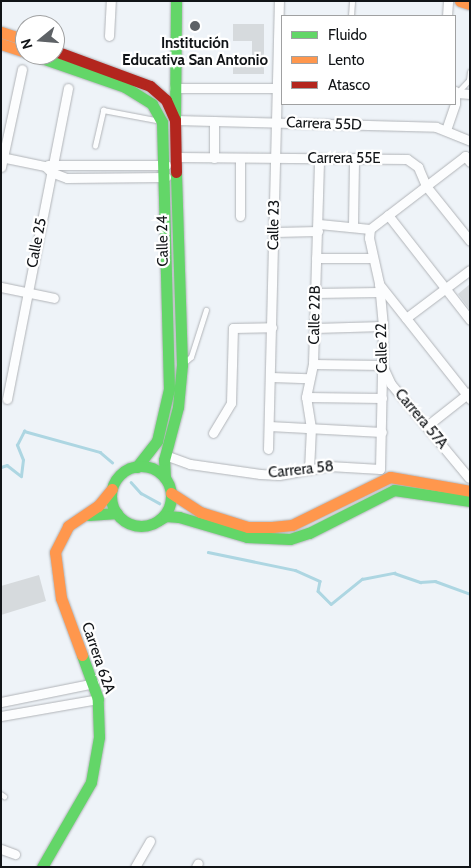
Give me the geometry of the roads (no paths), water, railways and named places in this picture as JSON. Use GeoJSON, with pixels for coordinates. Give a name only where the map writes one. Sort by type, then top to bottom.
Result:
{"type":"FeatureCollection","features":[{"type":"Feature","properties":{"kind":"main road","name":"Calle 24"},"geometry":{"type":"LineString","coordinates":[[165,478],[165,455],[178,407],[182,365],[174,88],[176,1]]}},
{"type":"Feature","properties":{"kind":"main road"},"geometry":{"type":"LineString","coordinates":[[460,1],[470,4]]}},
{"type":"Feature","properties":{"kind":"main road"},"geometry":{"type":"LineString","coordinates":[[1,32],[15,37]]}},
{"type":"Feature","properties":{"kind":"main road"},"geometry":{"type":"LineString","coordinates":[[1,44],[15,49]]}},
{"type":"Feature","properties":{"kind":"main road"},"geometry":{"type":"LineString","coordinates":[[65,54],[140,80],[159,92],[176,120]]}},
{"type":"Feature","properties":{"kind":"main road"},"geometry":{"type":"LineString","coordinates":[[61,65],[134,91],[152,104],[162,122]]}},
{"type":"Feature","properties":{"kind":"main road"},"geometry":{"type":"LineString","coordinates":[[159,92],[174,88]]}},
{"type":"Feature","properties":{"kind":"main road","name":"Calle 24"},"geometry":{"type":"LineString","coordinates":[[138,466],[157,441],[169,389],[166,164],[162,122]]}},
{"type":"Feature","properties":{"kind":"main road"},"geometry":{"type":"LineString","coordinates":[[117,513],[112,501],[112,489],[119,476],[138,466],[153,469],[165,478],[171,493],[168,508],[159,520]]}},
{"type":"Feature","properties":{"kind":"main road"},"geometry":{"type":"LineString","coordinates":[[171,493],[200,512],[248,527],[272,527],[292,525],[390,477],[470,491]]}},
{"type":"Feature","properties":{"kind":"main road","name":"Carrera 62A"},"geometry":{"type":"LineString","coordinates":[[42,867],[91,782],[99,736],[98,699],[94,683],[61,598],[56,571],[56,552],[61,535],[81,517],[98,506],[112,489]]}},
{"type":"Feature","properties":{"kind":"main road"},"geometry":{"type":"LineString","coordinates":[[81,517],[103,512],[117,513],[137,526],[166,516],[179,517],[247,537],[290,539],[308,533],[394,490],[410,490],[470,501]]}},
{"type":"Feature","properties":{"kind":"street"},"geometry":{"type":"LineString","coordinates":[[109,36],[111,1]]}},
{"type":"Feature","properties":{"kind":"street","name":"Calle 23"},"geometry":{"type":"LineString","coordinates":[[268,449],[276,123],[280,88],[279,1]]}},
{"type":"Feature","properties":{"kind":"street"},"geometry":{"type":"LineString","coordinates":[[447,15],[448,1]]}},
{"type":"Feature","properties":{"kind":"street"},"geometry":{"type":"LineString","coordinates":[[1,167],[22,69]]}},
{"type":"Feature","properties":{"kind":"street","name":"Calle 25"},"geometry":{"type":"LineString","coordinates":[[7,398],[50,167],[68,88]]}},
{"type":"Feature","properties":{"kind":"street"},"geometry":{"type":"LineString","coordinates":[[174,88],[280,88]]}},
{"type":"Feature","properties":{"kind":"street"},"geometry":{"type":"LineString","coordinates":[[456,92],[470,94]]}},
{"type":"Feature","properties":{"kind":"street"},"geometry":{"type":"LineString","coordinates":[[446,130],[455,105]]}},
{"type":"Feature","properties":{"kind":"street","name":"Carrera 55D"},"geometry":{"type":"LineString","coordinates":[[176,120],[436,128],[446,130],[470,141]]}},
{"type":"Feature","properties":{"kind":"street"},"geometry":{"type":"LineString","coordinates":[[214,121],[214,158]]}},
{"type":"Feature","properties":{"kind":"street"},"geometry":{"type":"LineString","coordinates":[[2,157],[50,167],[79,178],[166,177]]}},
{"type":"Feature","properties":{"kind":"street","name":"Carrera 55E"},"geometry":{"type":"LineString","coordinates":[[176,157],[407,159],[418,167],[426,186],[470,241]]}},
{"type":"Feature","properties":{"kind":"street","name":"Calle 22B"},"geometry":{"type":"LineString","coordinates":[[309,470],[311,428],[306,396],[308,378],[313,364],[315,328],[319,158]]}},
{"type":"Feature","properties":{"kind":"street"},"geometry":{"type":"LineString","coordinates":[[353,225],[354,158]]}},
{"type":"Feature","properties":{"kind":"street"},"geometry":{"type":"LineString","coordinates":[[240,159],[240,216]]}},
{"type":"Feature","properties":{"kind":"street"},"geometry":{"type":"LineString","coordinates":[[274,232],[353,225],[370,229],[426,186],[468,159]]}},
{"type":"Feature","properties":{"kind":"street"},"geometry":{"type":"LineString","coordinates":[[50,167],[166,164]]}},
{"type":"Feature","properties":{"kind":"street"},"geometry":{"type":"LineString","coordinates":[[388,215],[470,320]]}},
{"type":"Feature","properties":{"kind":"street","name":"Calle 22"},"geometry":{"type":"LineString","coordinates":[[370,229],[372,258],[379,288],[383,326],[380,469]]}},
{"type":"Feature","properties":{"kind":"street"},"geometry":{"type":"LineString","coordinates":[[316,258],[372,258]]}},
{"type":"Feature","properties":{"kind":"street"},"geometry":{"type":"LineString","coordinates":[[406,318],[470,270]]}},
{"type":"Feature","properties":{"kind":"street"},"geometry":{"type":"LineString","coordinates":[[1,287],[54,298]]}},
{"type":"Feature","properties":{"kind":"street"},"geometry":{"type":"LineString","coordinates":[[315,293],[379,288],[406,318],[469,395],[428,425]]}},
{"type":"Feature","properties":{"kind":"street"},"geometry":{"type":"LineString","coordinates":[[213,433],[230,408],[233,328],[272,326]]}},
{"type":"Feature","properties":{"kind":"street"},"geometry":{"type":"LineString","coordinates":[[315,328],[383,326]]}},
{"type":"Feature","properties":{"kind":"street"},"geometry":{"type":"LineString","coordinates":[[313,364],[382,365]]}},
{"type":"Feature","properties":{"kind":"street","name":"Carrera 57A"},"geometry":{"type":"LineString","coordinates":[[382,365],[391,384],[428,425],[469,478]]}},
{"type":"Feature","properties":{"kind":"street"},"geometry":{"type":"LineString","coordinates":[[271,377],[308,378]]}},
{"type":"Feature","properties":{"kind":"street"},"geometry":{"type":"LineString","coordinates":[[306,396],[382,398]]}},
{"type":"Feature","properties":{"kind":"street"},"geometry":{"type":"LineString","coordinates":[[269,426],[382,432]]}},
{"type":"Feature","properties":{"kind":"street","name":"Carrera 58"},"geometry":{"type":"LineString","coordinates":[[165,455],[206,468],[260,474],[279,475],[329,466],[380,469]]}},
{"type":"Feature","properties":{"kind":"street"},"geometry":{"type":"LineString","coordinates":[[1,702],[94,683]]}},
{"type":"Feature","properties":{"kind":"street"},"geometry":{"type":"LineString","coordinates":[[1,716],[98,699]]}},
{"type":"Feature","properties":{"kind":"street"},"geometry":{"type":"LineString","coordinates":[[135,867],[150,841]]}},
{"type":"Feature","properties":{"kind":"street"},"geometry":{"type":"LineString","coordinates":[[1,849],[15,854]]}},
{"type":"Feature","properties":{"kind":"lane"},"geometry":{"type":"LineString","coordinates":[[351,15],[352,1]]}},
{"type":"Feature","properties":{"kind":"lane"},"geometry":{"type":"LineString","coordinates":[[456,92],[469,80],[470,72]]}},
{"type":"Feature","properties":{"kind":"lane"},"geometry":{"type":"LineString","coordinates":[[95,146],[103,110],[162,122]]}},
{"type":"Feature","properties":{"kind":"lane"},"geometry":{"type":"LineString","coordinates":[[182,365],[191,357],[206,310]]}},
{"type":"Feature","properties":{"kind":"waterway"},"geometry":{"type":"LineString","coordinates":[[1,467],[7,465],[21,476],[23,460],[17,445],[24,431],[100,452],[112,462]]}},
{"type":"Feature","properties":{"kind":"waterway"},"geometry":{"type":"LineString","coordinates":[[131,482],[141,493],[159,503]]}},
{"type":"Feature","properties":{"kind":"waterway"},"geometry":{"type":"LineString","coordinates":[[208,552],[295,570],[320,581],[318,591],[331,604],[362,579],[394,573],[420,582],[435,581],[470,594]]}},
{"type":"Feature","properties":{"kind":"place","name":"Institución Educativa San Antonio"},"geometry":{"type":"Point","coordinates":[195,26]}}]}
